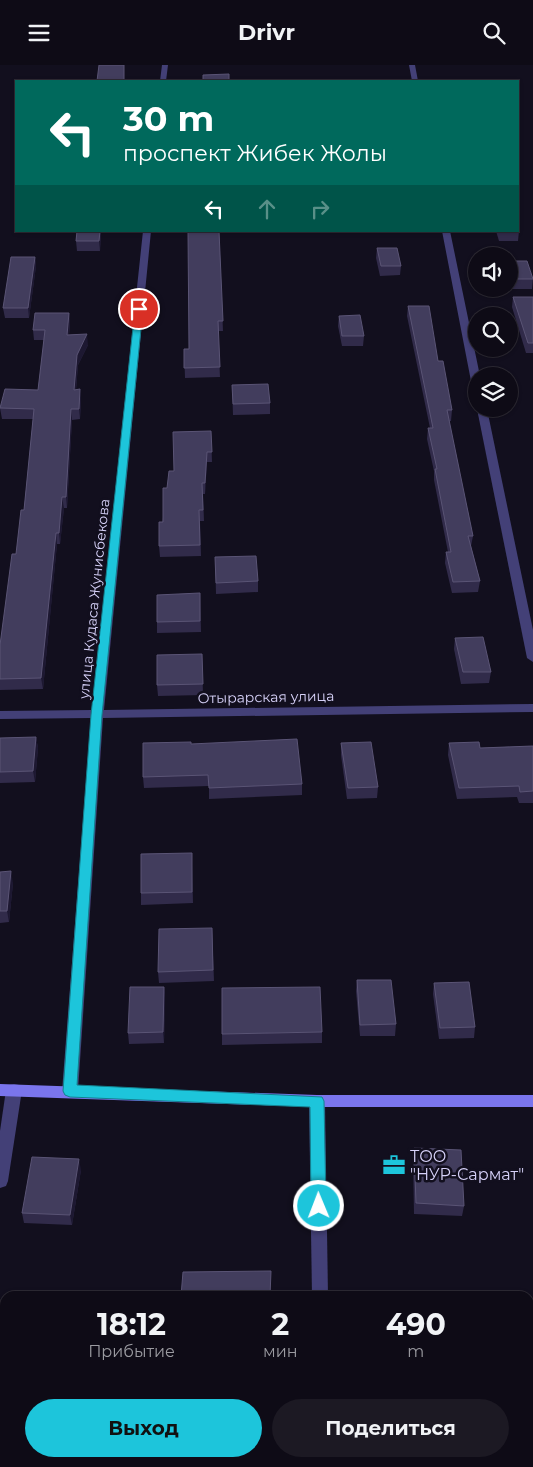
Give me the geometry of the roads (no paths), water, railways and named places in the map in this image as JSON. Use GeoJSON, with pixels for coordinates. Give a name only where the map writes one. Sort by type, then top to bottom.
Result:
{"type":"FeatureCollection","features":[{"type":"Feature","properties":{"kind":"main road"},"geometry":{"type":"LineString","coordinates":[[7,1090],[317,1101],[533,1101]]}},
{"type":"Feature","properties":{"kind":"street"},"geometry":{"type":"LineString","coordinates":[[163,80],[165,65]]}},
{"type":"Feature","properties":{"kind":"street"},"geometry":{"type":"LineString","coordinates":[[412,65],[415,80]]}},
{"type":"Feature","properties":{"kind":"street","name":"улица Кудаса Жунисбекова"},"geometry":{"type":"LineString","coordinates":[[70,1091],[97,715],[147,232]]}},
{"type":"Feature","properties":{"kind":"street"},"geometry":{"type":"LineString","coordinates":[[446,232],[473,367]]}},
{"type":"Feature","properties":{"kind":"street"},"geometry":{"type":"LineString","coordinates":[[484,417],[533,658]]}},
{"type":"Feature","properties":{"kind":"street","name":"Отырарская улица"},"geometry":{"type":"LineString","coordinates":[[0,715],[533,708]]}},
{"type":"Feature","properties":{"kind":"street"},"geometry":{"type":"LineString","coordinates":[[0,1181],[7,1090]]}},
{"type":"Feature","properties":{"kind":"street"},"geometry":{"type":"LineString","coordinates":[[317,1101],[320,1291]]}},
{"type":"Feature","properties":{"kind":"place","name":"ТОО \"НУР-Сармат\""},"geometry":{"type":"Point","coordinates":[394,1165]}}]}
